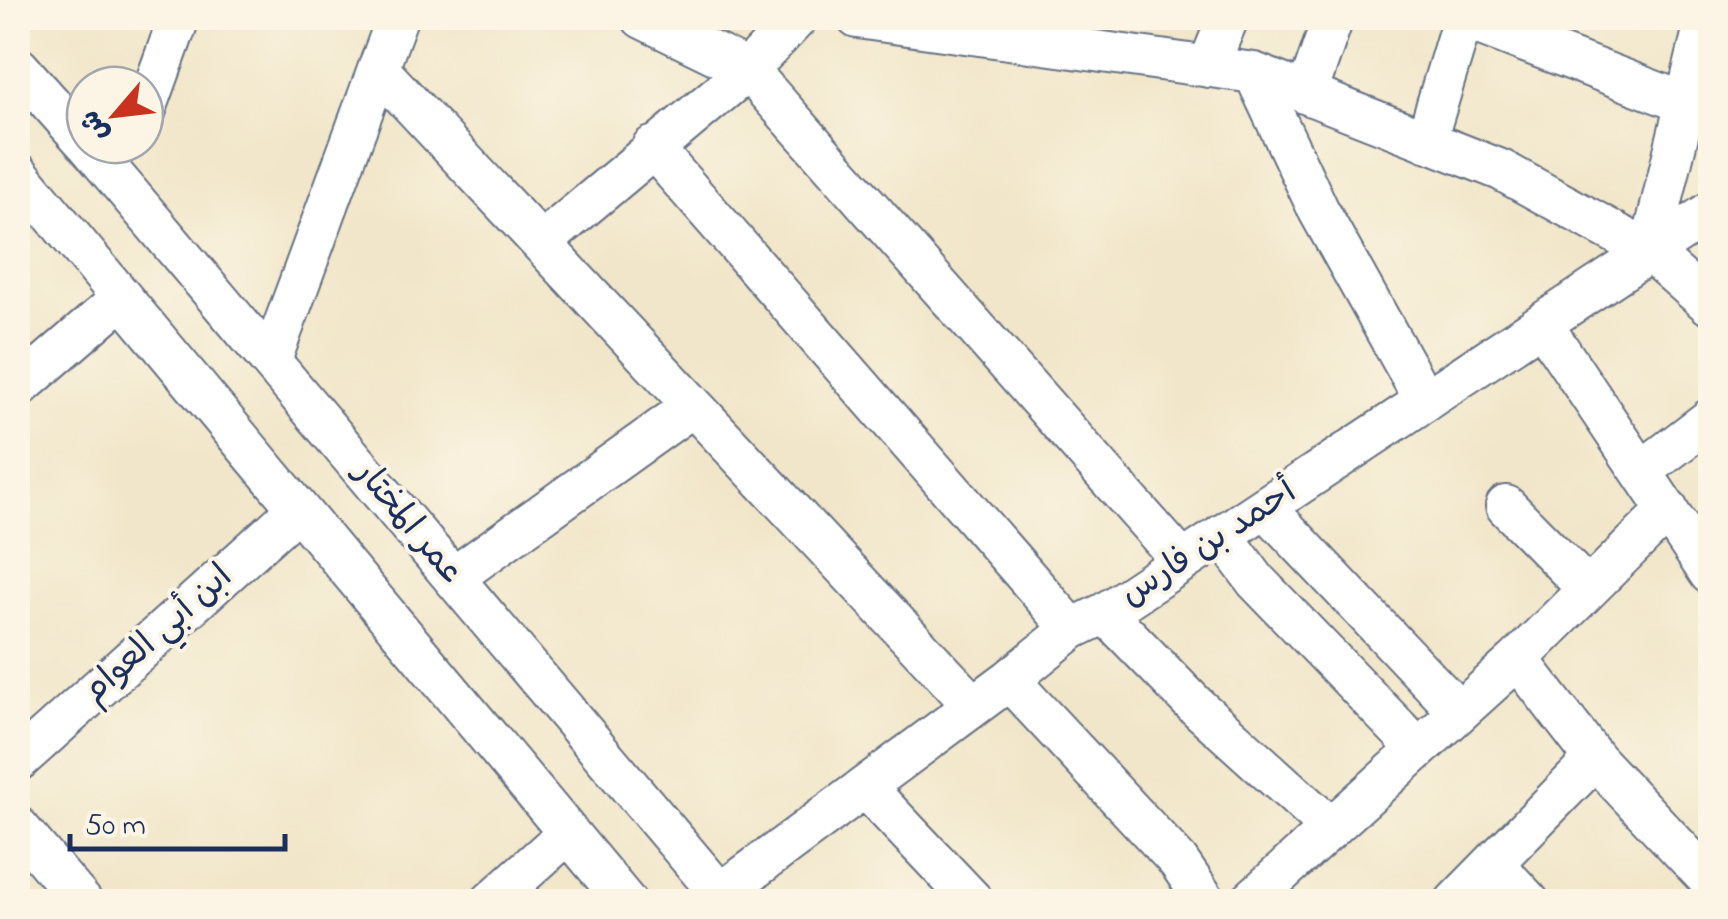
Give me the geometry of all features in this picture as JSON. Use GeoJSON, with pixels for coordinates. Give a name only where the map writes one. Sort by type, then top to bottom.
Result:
{"type":"FeatureCollection","features":[{"type":"Feature","properties":{"kind":"street"},"geometry":{"type":"LineString","coordinates":[[162,65],[180,18]]}},
{"type":"Feature","properties":{"kind":"street"},"geometry":{"type":"LineString","coordinates":[[271,360],[397,18]]}},
{"type":"Feature","properties":{"kind":"street"},"geometry":{"type":"LineString","coordinates":[[642,18],[748,70],[1182,561]]}},
{"type":"Feature","properties":{"kind":"street"},"geometry":{"type":"LineString","coordinates":[[541,243],[748,70],[798,18]]}},
{"type":"Feature","properties":{"kind":"street"},"geometry":{"type":"LineString","coordinates":[[858,18],[1094,34],[1208,66],[1254,73],[1501,170],[1650,252],[1710,306]]}},
{"type":"Feature","properties":{"kind":"street"},"geometry":{"type":"LineString","coordinates":[[1208,66],[1228,18]]}},
{"type":"Feature","properties":{"kind":"street"},"geometry":{"type":"LineString","coordinates":[[1307,93],[1333,18]]}},
{"type":"Feature","properties":{"kind":"street"},"geometry":{"type":"LineString","coordinates":[[1426,141],[1463,18],[1685,103]]}},
{"type":"Feature","properties":{"kind":"street"},"geometry":{"type":"LineString","coordinates":[[1650,252],[1706,18]]}},
{"type":"Feature","properties":{"kind":"street","name":"عمر المختار"},"geometry":{"type":"LineString","coordinates":[[18,67],[65,120]]}},
{"type":"Feature","properties":{"kind":"street"},"geometry":{"type":"LineString","coordinates":[[378,70],[974,706]]}},
{"type":"Feature","properties":{"kind":"street"},"geometry":{"type":"LineString","coordinates":[[1254,73],[1319,211],[1425,400]]}},
{"type":"Feature","properties":{"kind":"street"},"geometry":{"type":"LineString","coordinates":[[652,147],[1088,621],[1194,704],[1330,828]]}},
{"type":"Feature","properties":{"kind":"street","name":"عمر المختار"},"geometry":{"type":"LineString","coordinates":[[127,165],[271,360],[723,898]]}},
{"type":"Feature","properties":{"kind":"street"},"geometry":{"type":"LineString","coordinates":[[18,173],[626,902]]}},
{"type":"Feature","properties":{"kind":"street","name":"أحمد بن فارس"},"geometry":{"type":"LineString","coordinates":[[723,898],[864,787],[1088,621],[1710,212]]}},
{"type":"Feature","properties":{"kind":"street"},"geometry":{"type":"LineString","coordinates":[[18,388],[122,298]]}},
{"type":"Feature","properties":{"kind":"street"},"geometry":{"type":"LineString","coordinates":[[1542,324],[1710,574]]}},
{"type":"Feature","properties":{"kind":"street"},"geometry":{"type":"LineString","coordinates":[[454,578],[693,406]]}},
{"type":"Feature","properties":{"kind":"street"},"geometry":{"type":"LineString","coordinates":[[1642,471],[1710,419]]}},
{"type":"Feature","properties":{"kind":"street"},"geometry":{"type":"LineString","coordinates":[[1506,506],[1588,589]]}},
{"type":"Feature","properties":{"kind":"street"},"geometry":{"type":"LineString","coordinates":[[1265,507],[1458,712]]}},
{"type":"Feature","properties":{"kind":"street","name":"ابن أبي العوام"},"geometry":{"type":"LineString","coordinates":[[18,760],[298,509]]}},
{"type":"Feature","properties":{"kind":"street"},"geometry":{"type":"LineString","coordinates":[[1250,902],[1518,658],[1668,510]]}},
{"type":"Feature","properties":{"kind":"street"},"geometry":{"type":"LineString","coordinates":[[1222,535],[1256,581],[1418,748]]}},
{"type":"Feature","properties":{"kind":"street"},"geometry":{"type":"LineString","coordinates":[[1518,658],[1596,759],[1710,881]]}},
{"type":"Feature","properties":{"kind":"street"},"geometry":{"type":"LineString","coordinates":[[1008,680],[1178,861],[1206,902]]}},
{"type":"Feature","properties":{"kind":"street"},"geometry":{"type":"LineString","coordinates":[[1455,902],[1596,759]]}},
{"type":"Feature","properties":{"kind":"street"},"geometry":{"type":"LineString","coordinates":[[864,787],[974,902]]}},
{"type":"Feature","properties":{"kind":"street"},"geometry":{"type":"LineString","coordinates":[[18,827],[82,902]]}},
{"type":"Feature","properties":{"kind":"street"},"geometry":{"type":"LineString","coordinates":[[491,902],[568,833]]}},
{"type":"Feature","properties":{"kind":"street"},"geometry":{"type":"LineString","coordinates":[[1494,864],[1530,902]]}}]}
